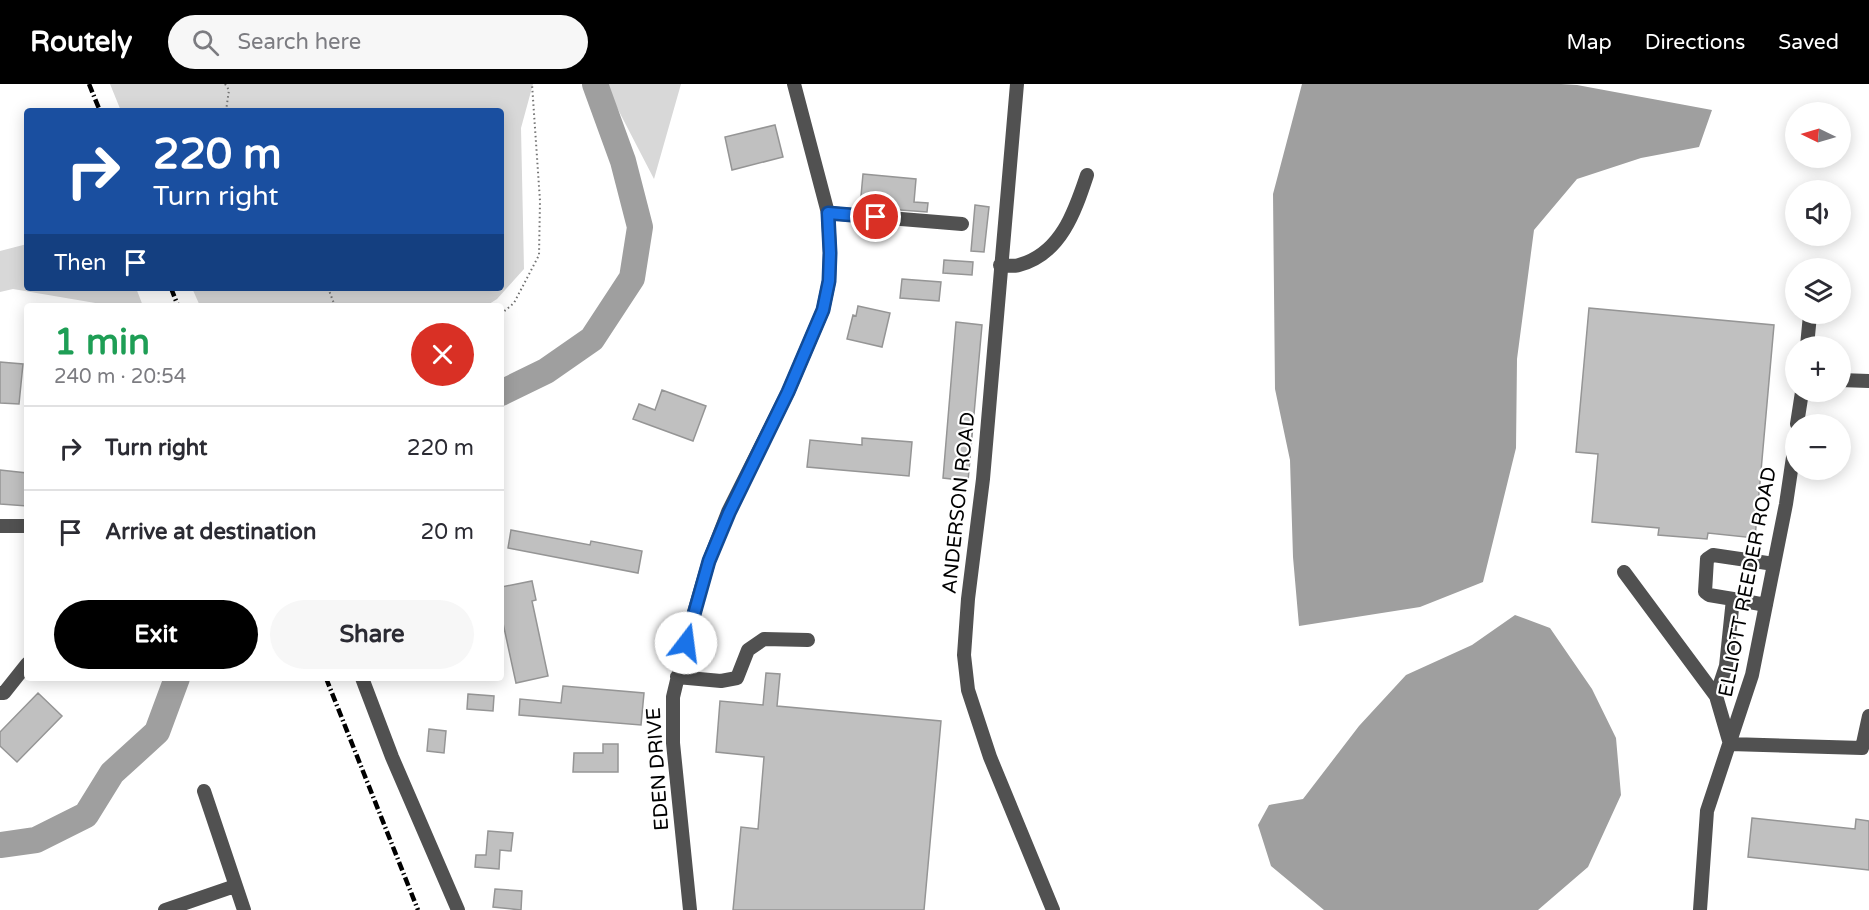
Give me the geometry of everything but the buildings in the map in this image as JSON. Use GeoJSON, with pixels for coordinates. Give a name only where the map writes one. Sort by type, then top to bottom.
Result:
{"type":"FeatureCollection","features":[{"type":"Feature","properties":{"kind":"street","name":"EDEN DRIVE"},"geometry":{"type":"LineString","coordinates":[[690,910],[673,742],[673,697],[677,677],[709,561],[729,513],[788,392],[823,310],[829,281],[828,213],[794,84]]}},
{"type":"Feature","properties":{"kind":"street","name":"ANDERSON ROAD"},"geometry":{"type":"LineString","coordinates":[[1017,84],[983,479],[968,598],[964,655],[968,690],[990,757],[1053,910]]}},
{"type":"Feature","properties":{"kind":"street"},"geometry":{"type":"LineString","coordinates":[[1000,265],[1018,266],[1049,251],[1074,214],[1088,175]]}},
{"type":"Feature","properties":{"kind":"street"},"geometry":{"type":"LineString","coordinates":[[828,213],[962,224]]}},
{"type":"Feature","properties":{"kind":"street"},"geometry":{"type":"LineString","coordinates":[[1851,380],[1869,381]]}},
{"type":"Feature","properties":{"kind":"street","name":"ELLIOTT REEDER ROAD"},"geometry":{"type":"LineString","coordinates":[[1700,910],[1707,811],[1752,675],[1790,480]]}},
{"type":"Feature","properties":{"kind":"street"},"geometry":{"type":"LineString","coordinates":[[0,526],[24,526]]}},
{"type":"Feature","properties":{"kind":"street"},"geometry":{"type":"LineString","coordinates":[[1766,605],[1709,595],[1705,592],[1707,560],[1713,555],[1774,564]]}},
{"type":"Feature","properties":{"kind":"street"},"geometry":{"type":"LineString","coordinates":[[1624,572],[1716,696],[1730,744],[1866,749],[1869,716]]}},
{"type":"Feature","properties":{"kind":"street"},"geometry":{"type":"LineString","coordinates":[[1716,696],[1726,666],[1733,599]]}},
{"type":"Feature","properties":{"kind":"street"},"geometry":{"type":"LineString","coordinates":[[677,677],[721,681],[737,678],[748,650],[764,639],[808,640]]}},
{"type":"Feature","properties":{"kind":"street"},"geometry":{"type":"LineString","coordinates":[[0,693],[4,693],[24,668]]}},
{"type":"Feature","properties":{"kind":"street"},"geometry":{"type":"LineString","coordinates":[[363,681],[392,757],[458,910]]}},
{"type":"Feature","properties":{"kind":"street"},"geometry":{"type":"LineString","coordinates":[[204,791],[244,910]]}},
{"type":"Feature","properties":{"kind":"street"},"geometry":{"type":"LineString","coordinates":[[165,910],[235,886]]}},
{"type":"Feature","properties":{"kind":"path"},"geometry":{"type":"LineString","coordinates":[[225,84],[229,90],[226,108]]}},
{"type":"Feature","properties":{"kind":"path"},"geometry":{"type":"LineString","coordinates":[[504,311],[514,303],[539,255],[540,201],[532,84]]}},
{"type":"Feature","properties":{"kind":"shaded area"},"geometry":{"type":"Polygon","coordinates":[[[110,84],[533,84],[521,128],[524,269],[497,299],[491,303],[199,303],[193,291],[504,291],[504,108],[120,108],[110,84]]]}},
{"type":"Feature","properties":{"kind":"shaded area"},"geometry":{"type":"Polygon","coordinates":[[[583,84],[681,84],[654,179],[610,94],[583,84]]]}},
{"type":"Feature","properties":{"kind":"shaded area"},"geometry":{"type":"Polygon","coordinates":[[[1302,84],[1577,85],[1712,110],[1699,147],[1641,158],[1577,179],[1534,230],[1517,359],[1516,448],[1483,582],[1420,607],[1299,626],[1293,557],[1290,460],[1275,389],[1273,194],[1302,84]]]}},
{"type":"Feature","properties":{"kind":"shaded area"},"geometry":{"type":"Polygon","coordinates":[[[24,245],[24,291],[13,289],[0,292],[0,251],[24,245]]]}},
{"type":"Feature","properties":{"kind":"shaded area"},"geometry":{"type":"Polygon","coordinates":[[[25,291],[137,291],[142,303],[95,303],[25,291]]]}},
{"type":"Feature","properties":{"kind":"shaded area"},"geometry":{"type":"Polygon","coordinates":[[[1515,615],[1550,628],[1592,689],[1616,738],[1621,795],[1588,867],[1538,910],[1324,910],[1271,866],[1258,825],[1269,805],[1303,799],[1359,726],[1406,675],[1472,645],[1515,615]]]}},
{"type":"Feature","properties":{"kind":"waterway"},"geometry":{"type":"LineString","coordinates":[[504,392],[546,371],[592,339],[632,278],[640,227],[623,161],[595,84]]}},
{"type":"Feature","properties":{"kind":"waterway"},"geometry":{"type":"LineString","coordinates":[[0,845],[36,840],[86,815],[112,773],[157,732],[176,681]]}},
{"type":"Feature","properties":{"kind":"railway"},"geometry":{"type":"LineString","coordinates":[[89,84],[99,108]]}},
{"type":"Feature","properties":{"kind":"railway"},"geometry":{"type":"LineString","coordinates":[[172,291],[177,303]]}},
{"type":"Feature","properties":{"kind":"railway"},"geometry":{"type":"LineString","coordinates":[[327,681],[418,910]]}},
{"type":"Feature","properties":{"kind":"route"},"geometry":{"type":"LineString","coordinates":[[686,643],[709,561],[729,513],[788,392],[823,310],[829,281],[828,213],[876,217]]}}]}
